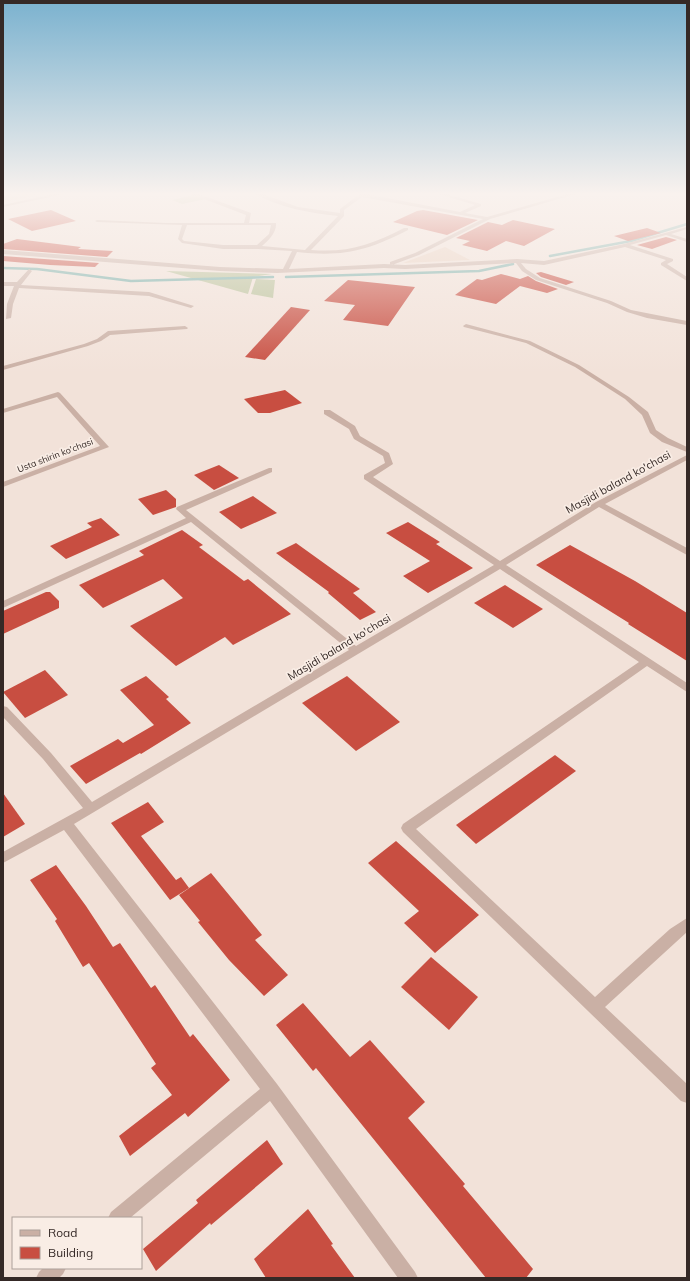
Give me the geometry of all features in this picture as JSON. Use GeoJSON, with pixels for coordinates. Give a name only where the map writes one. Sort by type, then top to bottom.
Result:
{"type":"FeatureCollection","features":[{"type":"Feature","properties":{"kind":"street"},"geometry":{"type":"LineString","coordinates":[[13,253],[213,269],[285,271],[516,261],[544,263],[590,253]]}},
{"type":"Feature","properties":{"kind":"street"},"geometry":{"type":"LineString","coordinates":[[285,271],[294,253]]}},
{"type":"Feature","properties":{"kind":"street"},"geometry":{"type":"LineString","coordinates":[[384,266],[421,253]]}},
{"type":"Feature","properties":{"kind":"street"},"geometry":{"type":"LineString","coordinates":[[649,253],[671,260],[663,264],[687,279]]}},
{"type":"Feature","properties":{"kind":"street"},"geometry":{"type":"LineString","coordinates":[[516,261],[524,270],[538,279],[603,300],[629,311],[647,316],[687,323]]}},
{"type":"Feature","properties":{"kind":"street"},"geometry":{"type":"LineString","coordinates":[[8,318],[8,309],[14,289],[29,271]]}},
{"type":"Feature","properties":{"kind":"street"},"geometry":{"type":"LineString","coordinates":[[3,284],[149,294],[191,306]]}},
{"type":"Feature","properties":{"kind":"street","name":"Masjidi baland ko'chasi"},"geometry":{"type":"LineString","coordinates":[[466,326],[528,342],[577,366],[627,398],[645,414],[653,431],[665,440],[685,447]]}},
{"type":"Feature","properties":{"kind":"street"},"geometry":{"type":"LineString","coordinates":[[3,368],[86,345],[99,340],[108,333],[185,328]]}},
{"type":"Feature","properties":{"kind":"street","name":"Usta shirin ko'chasi"},"geometry":{"type":"LineString","coordinates":[[3,411],[58,394],[105,447],[3,485]]}},
{"type":"Feature","properties":{"kind":"street"},"geometry":{"type":"LineString","coordinates":[[327,412],[352,428],[357,437],[386,455],[389,464],[367,477],[687,688]]}},
{"type":"Feature","properties":{"kind":"street","name":"Masjidi baland ko'chasi"},"geometry":{"type":"LineString","coordinates":[[3,858],[91,809],[599,504],[687,457]]}},
{"type":"Feature","properties":{"kind":"street"},"geometry":{"type":"LineString","coordinates":[[269,470],[180,509],[356,651]]}},
{"type":"Feature","properties":{"kind":"street"},"geometry":{"type":"LineString","coordinates":[[599,504],[687,552]]}},
{"type":"Feature","properties":{"kind":"street"},"geometry":{"type":"LineString","coordinates":[[3,605],[192,519]]}},
{"type":"Feature","properties":{"kind":"street"},"geometry":{"type":"LineString","coordinates":[[646,662],[406,828],[687,1095]]}},
{"type":"Feature","properties":{"kind":"street"},"geometry":{"type":"LineString","coordinates":[[3,710],[47,756],[91,809]]}},
{"type":"Feature","properties":{"kind":"street"},"geometry":{"type":"LineString","coordinates":[[66,823],[271,1090],[409,1278]]}},
{"type":"Feature","properties":{"kind":"street"},"geometry":{"type":"LineString","coordinates":[[595,1007],[675,933],[687,924]]}},
{"type":"Feature","properties":{"kind":"street"},"geometry":{"type":"LineString","coordinates":[[118,1217],[271,1090]]}},
{"type":"Feature","properties":{"kind":"street"},"geometry":{"type":"LineString","coordinates":[[45,1278],[56,1269]]}},
{"type":"Feature","properties":{"kind":"green space"},"geometry":{"type":"Polygon","coordinates":[[[166,271],[272,274],[253,277],[248,294],[166,271]]]}},
{"type":"Feature","properties":{"kind":"green space"},"geometry":{"type":"Polygon","coordinates":[[[256,279],[275,280],[273,298],[251,294],[256,279]]]}},
{"type":"Feature","properties":{"kind":"shaded area"},"geometry":{"type":"Polygon","coordinates":[[[430,253],[456,253],[470,260],[403,263],[430,253]]]}},
{"type":"Feature","properties":{"kind":"building"},"geometry":{"type":"Polygon","coordinates":[[[52,253],[111,253],[107,257],[52,253]]]}},
{"type":"Feature","properties":{"kind":"building"},"geometry":{"type":"Polygon","coordinates":[[[3,256],[99,263],[95,267],[50,265],[3,261],[3,256]]]}},
{"type":"Feature","properties":{"kind":"building"},"geometry":{"type":"Polygon","coordinates":[[[541,272],[574,282],[566,285],[541,277],[536,273],[541,272]]]}},
{"type":"Feature","properties":{"kind":"building"},"geometry":{"type":"Polygon","coordinates":[[[501,274],[520,279],[528,276],[536,281],[558,289],[547,293],[520,286],[496,304],[455,295],[477,279],[482,280],[501,274]]]}},
{"type":"Feature","properties":{"kind":"building"},"geometry":{"type":"Polygon","coordinates":[[[348,280],[415,287],[388,326],[343,320],[355,305],[324,301],[348,280]]]}},
{"type":"Feature","properties":{"kind":"building"},"geometry":{"type":"Polygon","coordinates":[[[291,307],[310,310],[265,360],[245,357],[291,307]]]}},
{"type":"Feature","properties":{"kind":"building"},"geometry":{"type":"Polygon","coordinates":[[[285,390],[302,403],[270,413],[258,413],[244,399],[285,390]]]}},
{"type":"Feature","properties":{"kind":"building"},"geometry":{"type":"Polygon","coordinates":[[[219,465],[239,478],[214,490],[194,475],[219,465]]]}},
{"type":"Feature","properties":{"kind":"building"},"geometry":{"type":"Polygon","coordinates":[[[166,490],[176,499],[176,507],[153,515],[138,499],[166,490]]]}},
{"type":"Feature","properties":{"kind":"building"},"geometry":{"type":"Polygon","coordinates":[[[253,496],[277,513],[241,529],[219,512],[253,496]]]}},
{"type":"Feature","properties":{"kind":"building"},"geometry":{"type":"Polygon","coordinates":[[[101,518],[120,535],[66,559],[50,546],[92,527],[87,523],[101,518]]]}},
{"type":"Feature","properties":{"kind":"building"},"geometry":{"type":"Polygon","coordinates":[[[408,522],[440,542],[436,544],[473,568],[428,593],[403,576],[430,561],[386,533],[408,522]]]}},
{"type":"Feature","properties":{"kind":"building"},"geometry":{"type":"Polygon","coordinates":[[[182,530],[203,545],[199,547],[244,581],[248,579],[291,614],[233,645],[225,637],[176,666],[130,626],[183,598],[163,579],[103,608],[79,585],[144,555],[139,551],[182,530]]]}},
{"type":"Feature","properties":{"kind":"building"},"geometry":{"type":"Polygon","coordinates":[[[296,543],[360,589],[353,593],[376,612],[360,620],[328,593],[329,592],[276,553],[296,543]]]}},
{"type":"Feature","properties":{"kind":"building"},"geometry":{"type":"Polygon","coordinates":[[[570,545],[635,581],[687,613],[687,661],[536,565],[570,545]]]}},
{"type":"Feature","properties":{"kind":"building"},"geometry":{"type":"Polygon","coordinates":[[[505,585],[543,609],[513,628],[474,603],[505,585]]]}},
{"type":"Feature","properties":{"kind":"building"},"geometry":{"type":"Polygon","coordinates":[[[46,592],[50,592],[59,601],[59,608],[3,634],[3,611],[46,592]]]}},
{"type":"Feature","properties":{"kind":"building"},"geometry":{"type":"Polygon","coordinates":[[[45,670],[68,695],[25,718],[3,692],[45,670]]]}},
{"type":"Feature","properties":{"kind":"building"},"geometry":{"type":"Polygon","coordinates":[[[146,676],[169,697],[166,699],[191,723],[141,754],[140,753],[86,784],[70,766],[118,739],[123,743],[154,725],[120,690],[146,676]]]}},
{"type":"Feature","properties":{"kind":"building"},"geometry":{"type":"Polygon","coordinates":[[[347,676],[400,722],[356,751],[302,703],[347,676]]]}},
{"type":"Feature","properties":{"kind":"building"},"geometry":{"type":"Polygon","coordinates":[[[555,755],[576,771],[476,844],[456,825],[555,755]]]}},
{"type":"Feature","properties":{"kind":"building"},"geometry":{"type":"Polygon","coordinates":[[[3,793],[25,824],[3,837],[3,793]]]}},
{"type":"Feature","properties":{"kind":"building"},"geometry":{"type":"Polygon","coordinates":[[[148,802],[164,822],[141,836],[176,880],[181,877],[189,888],[170,900],[111,823],[148,802]]]}},
{"type":"Feature","properties":{"kind":"building"},"geometry":{"type":"Polygon","coordinates":[[[396,841],[479,915],[435,953],[404,923],[419,911],[368,863],[396,841]]]}},
{"type":"Feature","properties":{"kind":"building"},"geometry":{"type":"Polygon","coordinates":[[[56,865],[86,906],[113,947],[120,943],[151,988],[155,985],[190,1037],[193,1034],[230,1080],[188,1117],[185,1113],[130,1156],[119,1136],[172,1095],[151,1068],[156,1064],[89,963],[83,967],[55,921],[57,919],[30,880],[56,865]]]}},
{"type":"Feature","properties":{"kind":"building"},"geometry":{"type":"Polygon","coordinates":[[[211,873],[262,935],[255,940],[288,975],[264,996],[229,960],[198,922],[200,921],[179,895],[211,873]]]}},
{"type":"Feature","properties":{"kind":"building"},"geometry":{"type":"Polygon","coordinates":[[[431,957],[478,997],[449,1030],[401,987],[431,957]]]}},
{"type":"Feature","properties":{"kind":"building"},"geometry":{"type":"Polygon","coordinates":[[[303,1003],[350,1057],[370,1040],[425,1102],[408,1118],[465,1184],[463,1186],[533,1269],[526,1278],[486,1278],[316,1068],[313,1071],[276,1025],[303,1003]]]}},
{"type":"Feature","properties":{"kind":"building"},"geometry":{"type":"Polygon","coordinates":[[[267,1140],[283,1164],[211,1225],[210,1223],[156,1271],[143,1249],[198,1203],[196,1200],[267,1140]]]}},
{"type":"Feature","properties":{"kind":"building"},"geometry":{"type":"Polygon","coordinates":[[[308,1209],[333,1244],[331,1245],[355,1278],[266,1278],[254,1259],[308,1209]]]}},
{"type":"Feature","properties":{"kind":"waterway"},"geometry":{"type":"LineString","coordinates":[[550,256],[567,253]]}},
{"type":"Feature","properties":{"kind":"waterway"},"geometry":{"type":"LineString","coordinates":[[286,277],[479,271],[513,264]]}},
{"type":"Feature","properties":{"kind":"waterway"},"geometry":{"type":"LineString","coordinates":[[3,268],[37,269],[131,281],[273,277]]}}]}
